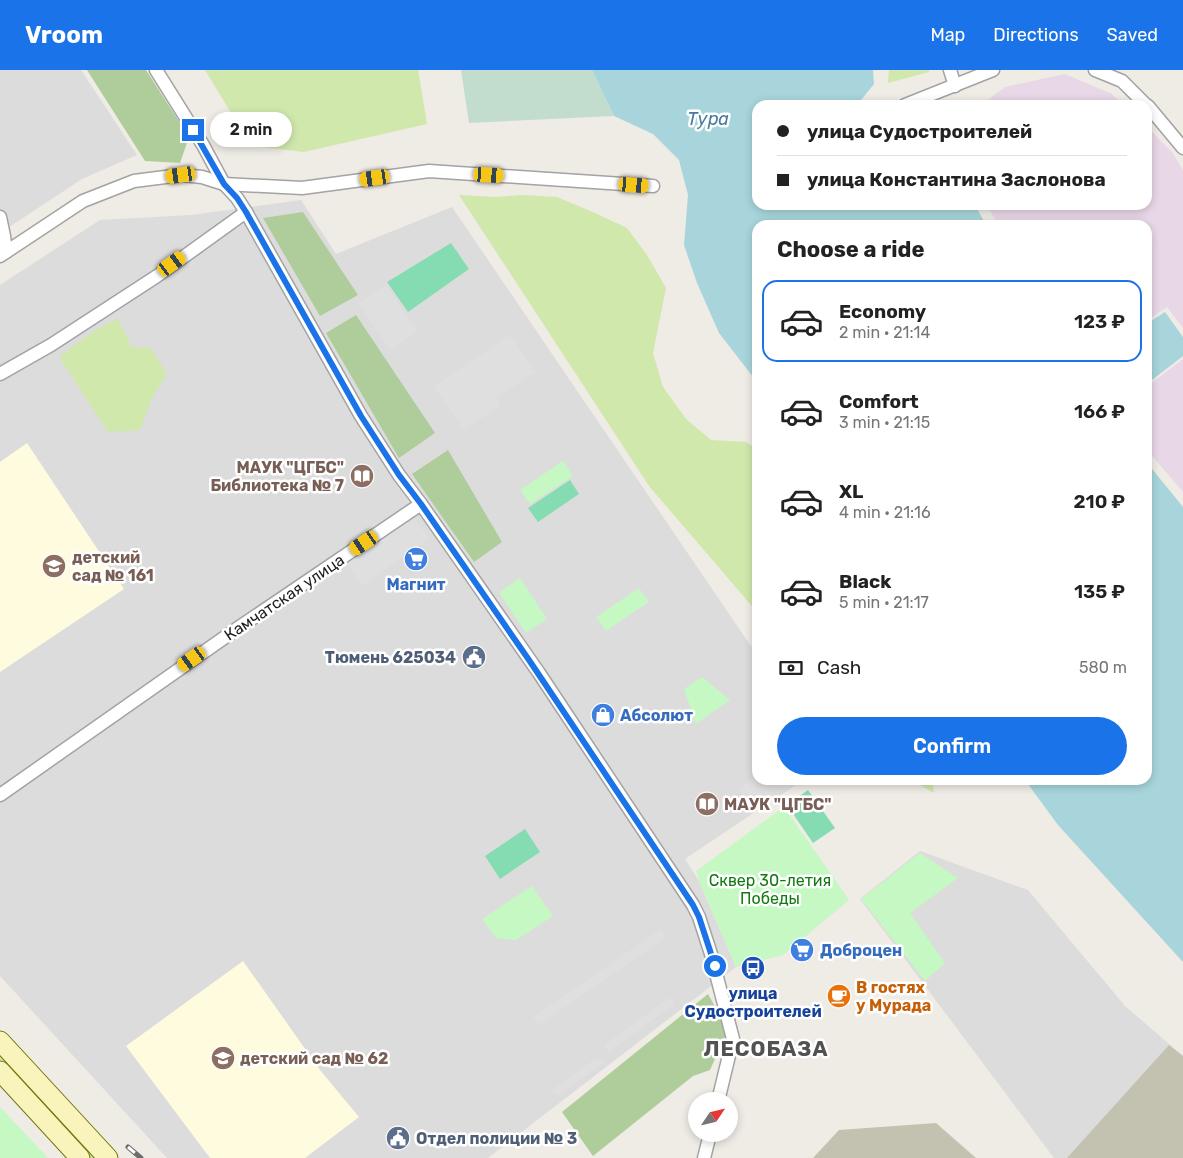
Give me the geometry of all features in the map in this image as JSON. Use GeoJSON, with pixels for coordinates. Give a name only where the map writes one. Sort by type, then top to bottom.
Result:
{"type":"FeatureCollection","features":[{"type":"Feature","properties":{"kind":"main road"},"geometry":{"type":"LineString","coordinates":[[0,1041],[108,1158]]}},
{"type":"Feature","properties":{"kind":"main road"},"geometry":{"type":"LineString","coordinates":[[0,1071],[80,1158]]}},
{"type":"Feature","properties":{"kind":"street"},"geometry":{"type":"LineString","coordinates":[[156,70],[224,184],[237,198],[246,212],[361,416],[399,475],[528,658],[693,905],[711,954],[733,1039],[720,1092]]}},
{"type":"Feature","properties":{"kind":"street"},"geometry":{"type":"LineString","coordinates":[[950,70],[955,86]]}},
{"type":"Feature","properties":{"kind":"street"},"geometry":{"type":"LineString","coordinates":[[918,100],[993,70]]}},
{"type":"Feature","properties":{"kind":"street"},"geometry":{"type":"LineString","coordinates":[[1095,70],[1122,81],[1141,100]]}},
{"type":"Feature","properties":{"kind":"street"},"geometry":{"type":"LineString","coordinates":[[1152,112],[1183,148]]}},
{"type":"Feature","properties":{"kind":"street"},"geometry":{"type":"LineString","coordinates":[[3,254],[83,201],[134,181],[181,175],[202,177],[224,184],[302,188],[429,171],[653,186]]}},
{"type":"Feature","properties":{"kind":"street"},"geometry":{"type":"LineString","coordinates":[[0,374],[51,346],[149,282],[246,212]]}},
{"type":"Feature","properties":{"kind":"street"},"geometry":{"type":"LineString","coordinates":[[0,217],[4,236],[3,254]]}},
{"type":"Feature","properties":{"kind":"street","name":"Камчатская улица"},"geometry":{"type":"LineString","coordinates":[[0,795],[238,628],[421,504]]}},
{"type":"Feature","properties":{"kind":"street"},"geometry":{"type":"LineString","coordinates":[[704,1158],[708,1142]]}},
{"type":"Feature","properties":{"kind":"shaded area"},"geometry":{"type":"Polygon","coordinates":[[[0,70],[81,70],[137,155],[82,179],[0,233],[0,70]]]}},
{"type":"Feature","properties":{"kind":"shaded area"},"geometry":{"type":"Polygon","coordinates":[[[1065,74],[1112,94],[1118,100],[988,100],[1005,87],[1065,74]]]}},
{"type":"Feature","properties":{"kind":"shaded area"},"geometry":{"type":"Polygon","coordinates":[[[1152,132],[1172,152],[1183,170],[1183,328],[1167,307],[1152,317],[1152,220],[995,220],[990,210],[1152,210],[1152,132]]]}},
{"type":"Feature","properties":{"kind":"shaded area"},"geometry":{"type":"Polygon","coordinates":[[[301,200],[336,254],[452,207],[752,648],[752,785],[796,785],[685,859],[699,881],[736,967],[488,1158],[167,1158],[0,976],[0,285],[100,220],[191,215],[301,200]]]}},
{"type":"Feature","properties":{"kind":"shaded area"},"geometry":{"type":"Polygon","coordinates":[[[386,285],[418,331],[390,350],[358,303],[386,285]]]}},
{"type":"Feature","properties":{"kind":"shaded area"},"geometry":{"type":"Polygon","coordinates":[[[510,335],[535,372],[496,398],[501,405],[464,430],[434,386],[510,335]]]}},
{"type":"Feature","properties":{"kind":"shaded area"},"geometry":{"type":"Polygon","coordinates":[[[1183,359],[1183,492],[1152,456],[1152,383],[1183,359]]]}},
{"type":"Feature","properties":{"kind":"shaded area","name":"детский сад № 161"},"geometry":{"type":"Polygon","coordinates":[[[27,443],[124,589],[0,672],[0,462],[27,443]]]}},
{"type":"Feature","properties":{"kind":"shaded area"},"geometry":{"type":"Polygon","coordinates":[[[411,513],[429,539],[362,586],[344,559],[411,513]]]}},
{"type":"Feature","properties":{"kind":"shaded area"},"geometry":{"type":"Polygon","coordinates":[[[752,780],[752,785],[793,785],[754,812],[739,789],[752,780]]]}},
{"type":"Feature","properties":{"kind":"shaded area"},"geometry":{"type":"Polygon","coordinates":[[[920,851],[1028,890],[1125,1006],[1183,1056],[1183,1158],[1054,1158],[860,899],[920,851]]]}},
{"type":"Feature","properties":{"kind":"shaded area"},"geometry":{"type":"Polygon","coordinates":[[[661,929],[667,937],[539,1025],[533,1017],[661,929]]]}},
{"type":"Feature","properties":{"kind":"shaded area","name":"детский сад № 62"},"geometry":{"type":"Polygon","coordinates":[[[243,961],[320,1070],[359,1117],[305,1158],[210,1158],[126,1046],[243,961]]]}},
{"type":"Feature","properties":{"kind":"shaded area"},"geometry":{"type":"Polygon","coordinates":[[[670,997],[675,1004],[609,1052],[604,1045],[670,997]]]}},
{"type":"Feature","properties":{"kind":"shaded area"},"geometry":{"type":"Polygon","coordinates":[[[1169,1045],[1183,1056],[1183,1158],[1067,1158],[1169,1045]]]}},
{"type":"Feature","properties":{"kind":"shaded area"},"geometry":{"type":"Polygon","coordinates":[[[596,1058],[606,1061],[559,1095],[551,1091],[596,1058]]]}},
{"type":"Feature","properties":{"kind":"shaded area"},"geometry":{"type":"Polygon","coordinates":[[[936,1123],[976,1158],[813,1158],[839,1130],[936,1123]]]}},
{"type":"Feature","properties":{"kind":"green space"},"geometry":{"type":"Polygon","coordinates":[[[87,70],[146,70],[189,137],[180,163],[145,161],[87,70]]]}},
{"type":"Feature","properties":{"kind":"green space"},"geometry":{"type":"Polygon","coordinates":[[[205,70],[418,70],[427,124],[304,152],[251,146],[205,70]]]}},
{"type":"Feature","properties":{"kind":"green space"},"geometry":{"type":"Polygon","coordinates":[[[461,70],[592,70],[614,116],[469,123],[461,70]]]}},
{"type":"Feature","properties":{"kind":"green space"},"geometry":{"type":"Polygon","coordinates":[[[889,70],[929,70],[929,72],[888,83],[889,70]]]}},
{"type":"Feature","properties":{"kind":"green space"},"geometry":{"type":"Polygon","coordinates":[[[459,195],[557,197],[627,228],[647,255],[666,288],[653,353],[663,387],[686,419],[711,440],[746,442],[752,446],[752,606],[649,486],[459,195]]]}},
{"type":"Feature","properties":{"kind":"green space"},"geometry":{"type":"Polygon","coordinates":[[[303,212],[358,295],[320,316],[263,218],[303,212]]]}},
{"type":"Feature","properties":{"kind":"green space"},"geometry":{"type":"Polygon","coordinates":[[[451,243],[469,269],[408,312],[387,282],[451,243]]]}},
{"type":"Feature","properties":{"kind":"green space"},"geometry":{"type":"Polygon","coordinates":[[[356,315],[435,433],[399,458],[326,333],[356,315]]]}},
{"type":"Feature","properties":{"kind":"green space"},"geometry":{"type":"Polygon","coordinates":[[[117,318],[132,347],[151,348],[167,374],[152,398],[140,430],[108,432],[59,357],[88,335],[117,318]]]}},
{"type":"Feature","properties":{"kind":"green space"},"geometry":{"type":"Polygon","coordinates":[[[448,450],[502,542],[474,562],[412,474],[448,450]]]}},
{"type":"Feature","properties":{"kind":"green space"},"geometry":{"type":"Polygon","coordinates":[[[563,461],[573,476],[530,504],[520,490],[563,461]]]}},
{"type":"Feature","properties":{"kind":"green space"},"geometry":{"type":"Polygon","coordinates":[[[570,480],[579,494],[538,522],[528,508],[570,480]]]}},
{"type":"Feature","properties":{"kind":"green space"},"geometry":{"type":"Polygon","coordinates":[[[520,578],[547,619],[526,633],[499,592],[520,578]]]}},
{"type":"Feature","properties":{"kind":"green space"},"geometry":{"type":"Polygon","coordinates":[[[639,588],[649,602],[606,631],[596,617],[639,588]]]}},
{"type":"Feature","properties":{"kind":"green space"},"geometry":{"type":"Polygon","coordinates":[[[702,677],[730,700],[696,724],[684,689],[702,677]]]}},
{"type":"Feature","properties":{"kind":"green space"},"geometry":{"type":"Polygon","coordinates":[[[920,785],[933,785],[934,793],[920,785]]]}},
{"type":"Feature","properties":{"kind":"green space"},"geometry":{"type":"Polygon","coordinates":[[[808,790],[835,828],[813,843],[787,805],[808,790]]]}},
{"type":"Feature","properties":{"kind":"green space","name":"Сквер 30-летия Победы"},"geometry":{"type":"Polygon","coordinates":[[[784,807],[849,900],[783,955],[736,967],[696,871],[784,807]]]}},
{"type":"Feature","properties":{"kind":"green space"},"geometry":{"type":"Polygon","coordinates":[[[525,829],[540,852],[500,879],[485,856],[525,829]]]}},
{"type":"Feature","properties":{"kind":"green space"},"geometry":{"type":"Polygon","coordinates":[[[920,853],[958,878],[910,913],[945,963],[925,981],[861,899],[920,853]]]}},
{"type":"Feature","properties":{"kind":"green space"},"geometry":{"type":"Polygon","coordinates":[[[532,886],[553,916],[516,940],[496,938],[482,919],[532,886]]]}},
{"type":"Feature","properties":{"kind":"green space"},"geometry":{"type":"Polygon","coordinates":[[[708,994],[728,1030],[710,1070],[693,1076],[593,1156],[562,1112],[708,994]]]}},
{"type":"Feature","properties":{"kind":"green space"},"geometry":{"type":"Polygon","coordinates":[[[0,1051],[98,1158],[90,1158],[0,1061],[0,1051]]]}},
{"type":"Feature","properties":{"kind":"green space"},"geometry":{"type":"Polygon","coordinates":[[[0,1107],[48,1158],[0,1158],[0,1107]]]}},
{"type":"Feature","properties":{"kind":"water","name":"Тура"},"geometry":{"type":"Polygon","coordinates":[[[592,70],[873,70],[874,84],[861,100],[752,100],[752,210],[978,210],[983,220],[752,220],[752,376],[719,333],[697,283],[684,245],[688,195],[679,160],[653,134],[614,116],[592,70]]]}},
{"type":"Feature","properties":{"kind":"water"},"geometry":{"type":"Polygon","coordinates":[[[1165,312],[1183,337],[1183,356],[1152,380],[1152,320],[1165,312]]]}},
{"type":"Feature","properties":{"kind":"water"},"geometry":{"type":"Polygon","coordinates":[[[1152,469],[1183,507],[1183,962],[1058,825],[1029,785],[1152,785],[1152,469]]]}},
{"type":"Feature","properties":{"kind":"railway"},"geometry":{"type":"LineString","coordinates":[[128,1147],[141,1158]]}},
{"type":"Feature","properties":{"kind":"place","name":"МАУК \"ЦГБС\" Библиотека № 7"},"geometry":{"type":"Point","coordinates":[362,476]}},
{"type":"Feature","properties":{"kind":"place","name":"Магнит"},"geometry":{"type":"Point","coordinates":[416,559]}},
{"type":"Feature","properties":{"kind":"place","name":"детский сад № 161"},"geometry":{"type":"Point","coordinates":[54,566]}},
{"type":"Feature","properties":{"kind":"place","name":"Тюмень 625034"},"geometry":{"type":"Point","coordinates":[474,657]}},
{"type":"Feature","properties":{"kind":"place","name":"Абсолют"},"geometry":{"type":"Point","coordinates":[603,715]}},
{"type":"Feature","properties":{"kind":"place","name":"МАУК \"ЦГБС\""},"geometry":{"type":"Point","coordinates":[707,804]}},
{"type":"Feature","properties":{"kind":"place","name":"Доброцен"},"geometry":{"type":"Point","coordinates":[802,950]}},
{"type":"Feature","properties":{"kind":"place","name":"улица Судостроителей"},"geometry":{"type":"Point","coordinates":[753,968]}},
{"type":"Feature","properties":{"kind":"place","name":"В гостях у Мурада"},"geometry":{"type":"Point","coordinates":[839,996]}},
{"type":"Feature","properties":{"kind":"place","name":"детский сад № 62"},"geometry":{"type":"Point","coordinates":[223,1058]}},
{"type":"Feature","properties":{"kind":"place","name":"Отдел полиции № 3"},"geometry":{"type":"Point","coordinates":[398,1138]}},
{"type":"Feature","properties":{"kind":"district","name":"ЛЕСОБАЗА"},"geometry":{"type":"Point","coordinates":[766,1049]}},
{"type":"Feature","properties":{"kind":"route"},"geometry":{"type":"LineString","coordinates":[[193,130],[224,184],[237,198],[246,212],[361,416],[380,446],[492,604],[693,905],[699,917],[715,966]]}}]}
